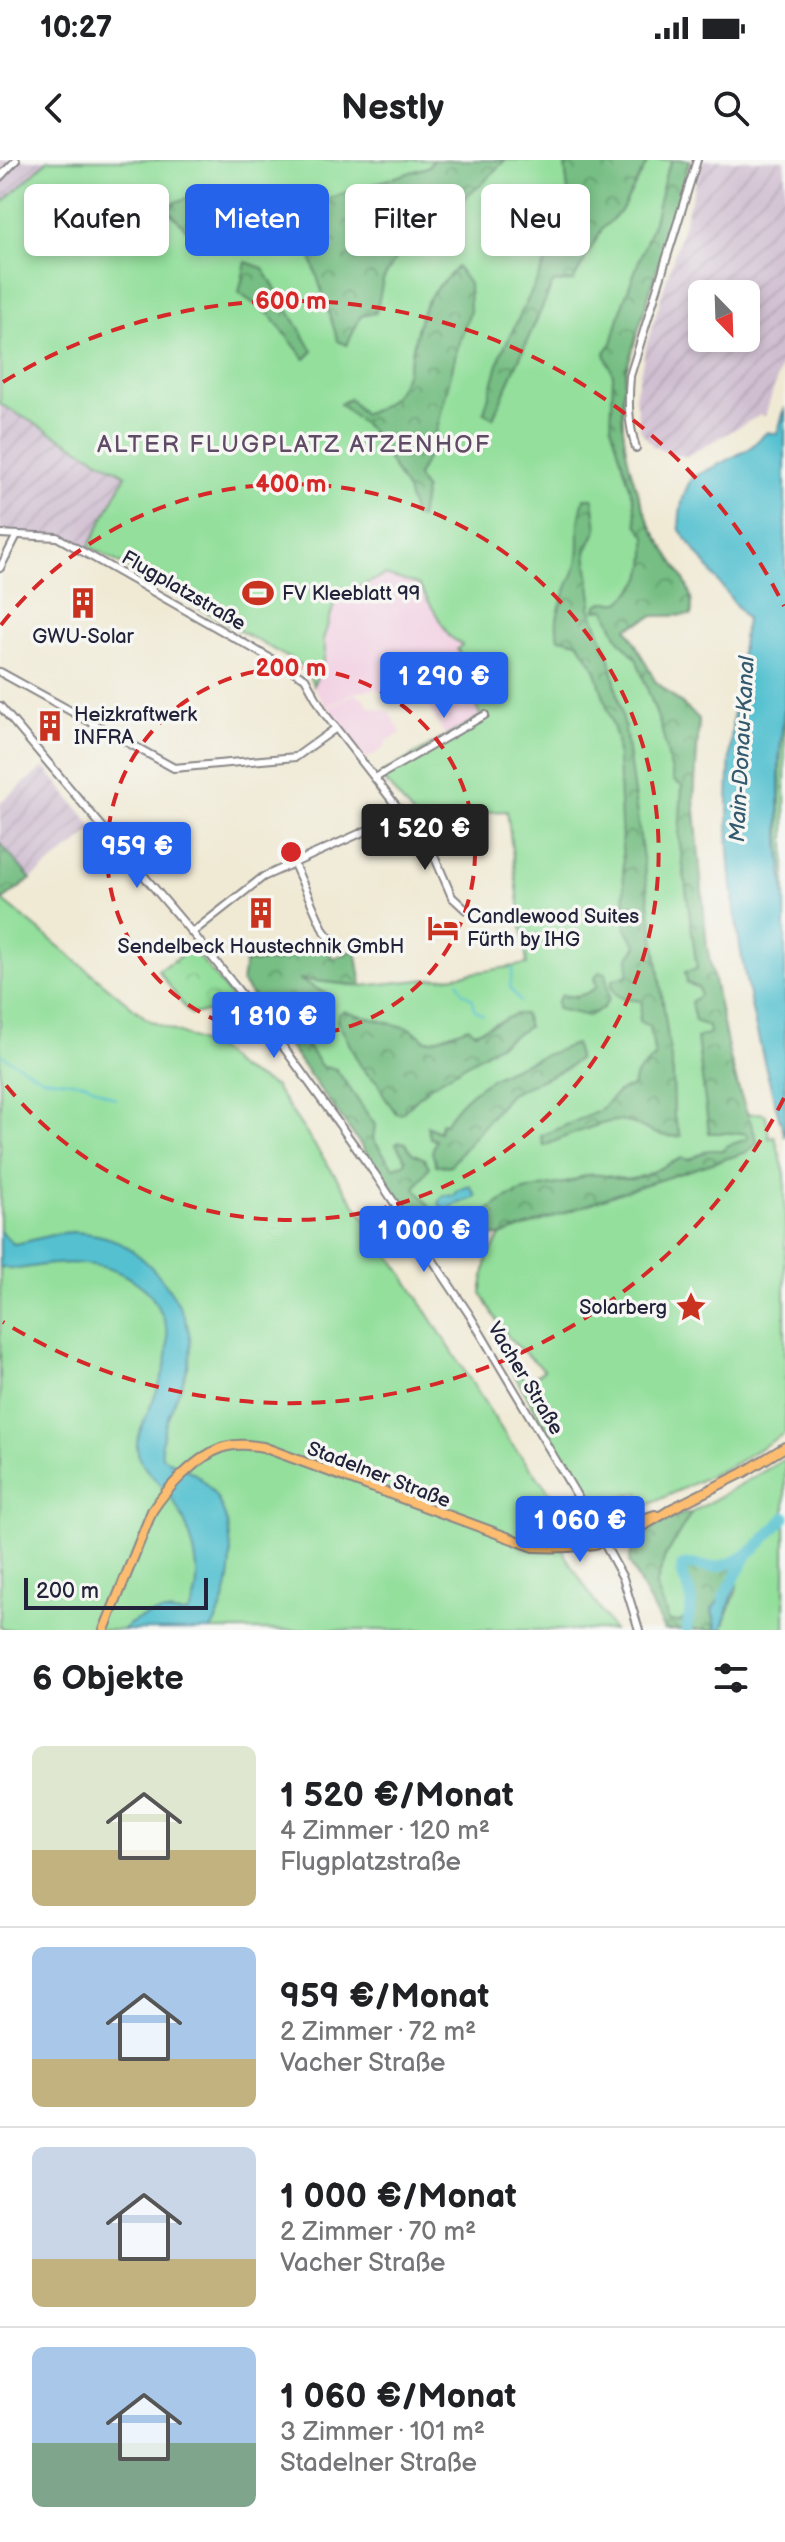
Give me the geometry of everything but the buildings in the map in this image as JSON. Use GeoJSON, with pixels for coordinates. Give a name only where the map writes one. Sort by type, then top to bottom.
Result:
{"type":"FeatureCollection","features":[{"type":"Feature","properties":{"kind":"main road","name":"Stadelner Straße"},"geometry":{"type":"LineString","coordinates":[[104,1630],[146,1524],[160,1498],[196,1465],[223,1448],[241,1444],[263,1447],[518,1543],[570,1549],[605,1543],[653,1521],[785,1447]]}},
{"type":"Feature","properties":{"kind":"main road","name":"Stadelner Straße"},"geometry":{"type":"LineString","coordinates":[[553,1548],[673,1508]]}},
{"type":"Feature","properties":{"kind":"street"},"geometry":{"type":"LineString","coordinates":[[0,177],[16,160]]}},
{"type":"Feature","properties":{"kind":"street"},"geometry":{"type":"LineString","coordinates":[[636,448],[630,430],[627,402],[630,376],[697,160]]}},
{"type":"Feature","properties":{"kind":"street","name":"Flugplatzstraße"},"geometry":{"type":"LineString","coordinates":[[0,534],[57,537],[305,678],[325,714],[433,853],[452,897],[466,910]]}},
{"type":"Feature","properties":{"kind":"street"},"geometry":{"type":"LineString","coordinates":[[0,568],[17,535]]}},
{"type":"Feature","properties":{"kind":"street"},"geometry":{"type":"LineString","coordinates":[[0,672],[174,768],[296,757],[336,728]]}},
{"type":"Feature","properties":{"kind":"street","name":"Vacher Straße"},"geometry":{"type":"LineString","coordinates":[[0,706],[193,932],[287,1052],[383,1185],[469,1314],[605,1543],[630,1594],[639,1630]]}},
{"type":"Feature","properties":{"kind":"street"},"geometry":{"type":"LineString","coordinates":[[375,778],[485,715]]}},
{"type":"Feature","properties":{"kind":"street"},"geometry":{"type":"LineString","coordinates":[[193,932],[263,877],[401,815]]}},
{"type":"Feature","properties":{"kind":"street"},"geometry":{"type":"LineString","coordinates":[[294,864],[324,931],[337,947]]}},
{"type":"Feature","properties":{"kind":"shaded area"},"geometry":{"type":"Polygon","coordinates":[[[0,160],[48,160],[0,205],[0,160]]]}},
{"type":"Feature","properties":{"kind":"shaded area"},"geometry":{"type":"Polygon","coordinates":[[[703,160],[785,160],[785,353],[765,416],[760,415],[687,456],[672,455],[653,446],[640,430],[635,397],[646,347],[703,160]]]}},
{"type":"Feature","properties":{"kind":"shaded area"},"geometry":{"type":"Polygon","coordinates":[[[0,404],[126,475],[86,553],[57,537],[0,534],[0,404]]]}},
{"type":"Feature","properties":{"kind":"shaded area"},"geometry":{"type":"Polygon","coordinates":[[[385,575],[419,584],[449,636],[462,646],[458,649],[474,675],[472,691],[481,717],[446,737],[415,682],[410,681],[389,692],[373,689],[354,693],[326,707],[313,685],[321,672],[323,641],[335,598],[385,575]]]}},
{"type":"Feature","properties":{"kind":"shaded area"},"geometry":{"type":"Polygon","coordinates":[[[355,694],[370,707],[389,711],[401,733],[366,759],[328,708],[355,694]]]}},
{"type":"Feature","properties":{"kind":"shaded area"},"geometry":{"type":"Polygon","coordinates":[[[44,767],[95,829],[31,879],[0,843],[0,803],[44,767]]]}},
{"type":"Feature","properties":{"kind":"green space"},"geometry":{"type":"Polygon","coordinates":[[[48,160],[690,160],[627,367],[622,408],[625,446],[635,483],[649,522],[684,580],[692,604],[691,615],[653,616],[627,628],[655,681],[699,719],[694,789],[695,837],[708,959],[725,1039],[747,1114],[766,1115],[769,1138],[775,1137],[785,1174],[785,1433],[734,1464],[644,1507],[639,1493],[602,1503],[581,1484],[504,1358],[527,1382],[544,1370],[507,1336],[481,1293],[487,1259],[500,1236],[484,1236],[439,1252],[242,982],[294,979],[362,986],[449,977],[527,964],[507,811],[486,812],[428,833],[380,775],[481,716],[466,681],[474,675],[457,649],[462,645],[449,636],[419,585],[385,575],[336,598],[323,640],[323,663],[313,685],[306,668],[89,546],[126,475],[0,404],[0,205],[48,160]]]}},
{"type":"Feature","properties":{"kind":"green space"},"geometry":{"type":"Polygon","coordinates":[[[434,160],[505,160],[465,198],[465,184],[373,184],[427,167],[434,160]]]}},
{"type":"Feature","properties":{"kind":"green space"},"geometry":{"type":"Polygon","coordinates":[[[565,160],[649,160],[621,211],[602,229],[590,251],[590,184],[568,184],[565,160]]]}},
{"type":"Feature","properties":{"kind":"green space"},"geometry":{"type":"Polygon","coordinates":[[[672,160],[690,160],[627,367],[622,408],[625,446],[641,502],[655,533],[684,580],[692,604],[691,615],[653,616],[627,628],[655,681],[699,719],[694,799],[707,947],[734,1077],[758,1143],[747,1152],[500,1236],[484,1236],[439,1252],[242,982],[245,962],[275,962],[323,940],[333,959],[356,949],[362,986],[298,979],[325,993],[323,999],[304,998],[288,1003],[291,1015],[303,1015],[314,1021],[315,1027],[308,1033],[299,1034],[322,1067],[336,1069],[375,1125],[373,1139],[393,1167],[404,1164],[406,1160],[396,1144],[399,1142],[406,1143],[412,1153],[425,1159],[429,1167],[415,1188],[454,1237],[472,1233],[488,1210],[524,1191],[588,1175],[637,1178],[682,1158],[689,1160],[708,1150],[725,1150],[726,1146],[747,1139],[748,1135],[709,1133],[697,1038],[710,1033],[707,1026],[695,1021],[691,1002],[700,995],[699,988],[687,983],[685,972],[697,969],[679,837],[682,786],[674,781],[661,727],[636,658],[619,640],[605,609],[596,610],[597,605],[603,602],[620,602],[629,594],[640,580],[645,566],[646,536],[637,524],[634,500],[611,426],[613,376],[605,352],[612,343],[672,160]]]}},
{"type":"Feature","properties":{"kind":"green space"},"geometry":{"type":"Polygon","coordinates":[[[345,193],[345,256],[397,256],[383,280],[376,313],[361,316],[347,345],[338,341],[310,256],[329,256],[329,198],[345,193]]]}},
{"type":"Feature","properties":{"kind":"green space"},"geometry":{"type":"Polygon","coordinates":[[[185,199],[185,228],[169,211],[175,202],[185,199]]]}},
{"type":"Feature","properties":{"kind":"green space"},"geometry":{"type":"Polygon","coordinates":[[[549,256],[587,256],[573,281],[553,283],[493,418],[484,412],[501,354],[549,256]]]}},
{"type":"Feature","properties":{"kind":"green space"},"geometry":{"type":"Polygon","coordinates":[[[246,262],[263,268],[313,351],[305,359],[270,315],[239,293],[246,262]]]}},
{"type":"Feature","properties":{"kind":"green space"},"geometry":{"type":"Polygon","coordinates":[[[457,267],[469,284],[470,311],[433,445],[417,477],[425,490],[420,518],[414,516],[407,491],[372,432],[340,404],[349,398],[363,414],[381,406],[394,395],[403,382],[428,300],[457,267]]]}},
{"type":"Feature","properties":{"kind":"green space"},"geometry":{"type":"Polygon","coordinates":[[[584,498],[593,498],[597,529],[586,552],[592,599],[590,607],[610,659],[625,729],[673,1074],[674,1117],[681,1136],[663,1135],[615,1121],[544,1146],[541,1136],[599,1111],[618,1092],[633,1086],[636,1074],[655,1057],[650,1026],[639,1022],[642,1001],[617,995],[612,986],[612,980],[628,975],[629,957],[637,946],[626,929],[617,739],[595,669],[578,642],[559,638],[557,629],[559,611],[578,560],[579,523],[584,498]]]}},
{"type":"Feature","properties":{"kind":"green space"},"geometry":{"type":"Polygon","coordinates":[[[785,699],[785,905],[780,802],[785,699]]]}},
{"type":"Feature","properties":{"kind":"green space"},"geometry":{"type":"Polygon","coordinates":[[[0,843],[31,879],[3,900],[0,898],[0,843]]]}},
{"type":"Feature","properties":{"kind":"green space"},"geometry":{"type":"Polygon","coordinates":[[[0,898],[148,1020],[218,1049],[239,1069],[274,1086],[406,1279],[509,1441],[580,1530],[559,1539],[565,1555],[613,1630],[4,1630],[0,1626],[0,898]]]}},
{"type":"Feature","properties":{"kind":"green space"},"geometry":{"type":"Polygon","coordinates":[[[193,949],[240,1008],[191,1014],[186,1009],[158,970],[193,949]]]}},
{"type":"Feature","properties":{"kind":"green space"},"geometry":{"type":"Polygon","coordinates":[[[599,972],[606,973],[609,999],[603,1008],[588,1016],[557,1009],[557,1001],[562,995],[581,995],[597,986],[594,979],[599,972]]]}},
{"type":"Feature","properties":{"kind":"green space"},"geometry":{"type":"Polygon","coordinates":[[[343,1011],[412,1029],[425,1040],[468,1027],[475,1032],[516,1014],[524,1014],[528,1027],[429,1087],[401,1114],[396,1113],[378,1082],[359,1062],[337,1022],[338,1015],[343,1011]]]}},
{"type":"Feature","properties":{"kind":"green space"},"geometry":{"type":"Polygon","coordinates":[[[575,1044],[578,1059],[567,1068],[510,1094],[450,1166],[436,1165],[432,1152],[436,1140],[430,1138],[427,1126],[439,1132],[441,1123],[445,1124],[470,1094],[486,1083],[520,1065],[575,1044]]]}},
{"type":"Feature","properties":{"kind":"green space"},"geometry":{"type":"Polygon","coordinates":[[[785,1459],[785,1630],[722,1630],[736,1592],[741,1559],[746,1556],[711,1567],[693,1564],[686,1585],[691,1602],[689,1614],[680,1622],[669,1622],[656,1587],[664,1559],[691,1513],[785,1459]]]}},
{"type":"Feature","properties":{"kind":"green space"},"geometry":{"type":"Polygon","coordinates":[[[684,1513],[691,1513],[664,1559],[656,1586],[669,1621],[680,1622],[689,1614],[690,1599],[682,1566],[720,1565],[748,1554],[741,1559],[727,1589],[712,1610],[716,1630],[664,1630],[629,1562],[634,1536],[684,1513]]]}},
{"type":"Feature","properties":{"kind":"water","name":"Main-Donau-Kanal"},"geometry":{"type":"Polygon","coordinates":[[[785,407],[785,699],[779,760],[779,841],[785,905],[785,1137],[749,995],[736,923],[729,850],[728,792],[732,734],[746,619],[680,530],[680,523],[684,496],[692,478],[749,449],[767,432],[777,434],[785,407]]]}},
{"type":"Feature","properties":{"kind":"water"},"geometry":{"type":"Polygon","coordinates":[[[470,1186],[476,1196],[473,1198],[447,1211],[440,1206],[439,1200],[444,1195],[454,1196],[458,1190],[470,1186]]]}},
{"type":"Feature","properties":{"kind":"water"},"geometry":{"type":"Polygon","coordinates":[[[0,1231],[13,1244],[73,1232],[113,1240],[138,1255],[174,1296],[191,1346],[189,1363],[164,1431],[162,1456],[195,1474],[210,1489],[228,1527],[230,1570],[220,1612],[211,1630],[122,1630],[156,1613],[188,1613],[197,1584],[194,1551],[183,1519],[167,1492],[145,1467],[137,1448],[139,1433],[166,1365],[168,1337],[159,1309],[149,1293],[135,1281],[102,1267],[66,1263],[21,1269],[0,1267],[0,1231]]]}},
{"type":"Feature","properties":{"kind":"water"},"geometry":{"type":"Polygon","coordinates":[[[735,1587],[722,1630],[717,1630],[712,1610],[727,1589],[735,1587]]]}},
{"type":"Feature","properties":{"kind":"waterway"},"geometry":{"type":"LineString","coordinates":[[513,968],[510,987],[520,1002]]}},
{"type":"Feature","properties":{"kind":"waterway"},"geometry":{"type":"LineString","coordinates":[[458,982],[462,992],[473,999],[474,1009],[483,1015]]}},
{"type":"Feature","properties":{"kind":"waterway"},"geometry":{"type":"LineString","coordinates":[[0,1054],[42,1078],[85,1083],[116,1099]]}},
{"type":"Feature","properties":{"kind":"waterway"},"geometry":{"type":"LineString","coordinates":[[687,1630],[691,1601],[682,1566],[713,1567],[735,1561],[754,1549],[785,1517]]}},
{"type":"Feature","properties":{"kind":"waterway"},"geometry":{"type":"LineString","coordinates":[[723,1598],[748,1554]]}},
{"type":"Feature","properties":{"kind":"place","name":"FV Kleeblatt 99"},"geometry":{"type":"Point","coordinates":[258,593]}},
{"type":"Feature","properties":{"kind":"place","name":"GWU-Solar"},"geometry":{"type":"Point","coordinates":[83,603]}},
{"type":"Feature","properties":{"kind":"place","name":"Heizkraftwerk INFRA"},"geometry":{"type":"Point","coordinates":[50,726]}},
{"type":"Feature","properties":{"kind":"place","name":"Sendelbeck Haustechnik GmbH"},"geometry":{"type":"Point","coordinates":[261,913]}},
{"type":"Feature","properties":{"kind":"place","name":"Candlewood Suites Fürth by IHG"},"geometry":{"type":"Point","coordinates":[443,928]}},
{"type":"Feature","properties":{"kind":"place","name":"Solarberg"},"geometry":{"type":"Point","coordinates":[691,1307]}},
{"type":"Feature","properties":{"kind":"district","name":"ALTER FLUGPLATZ ATZENHOF"},"geometry":{"type":"Point","coordinates":[294,444]}}]}
